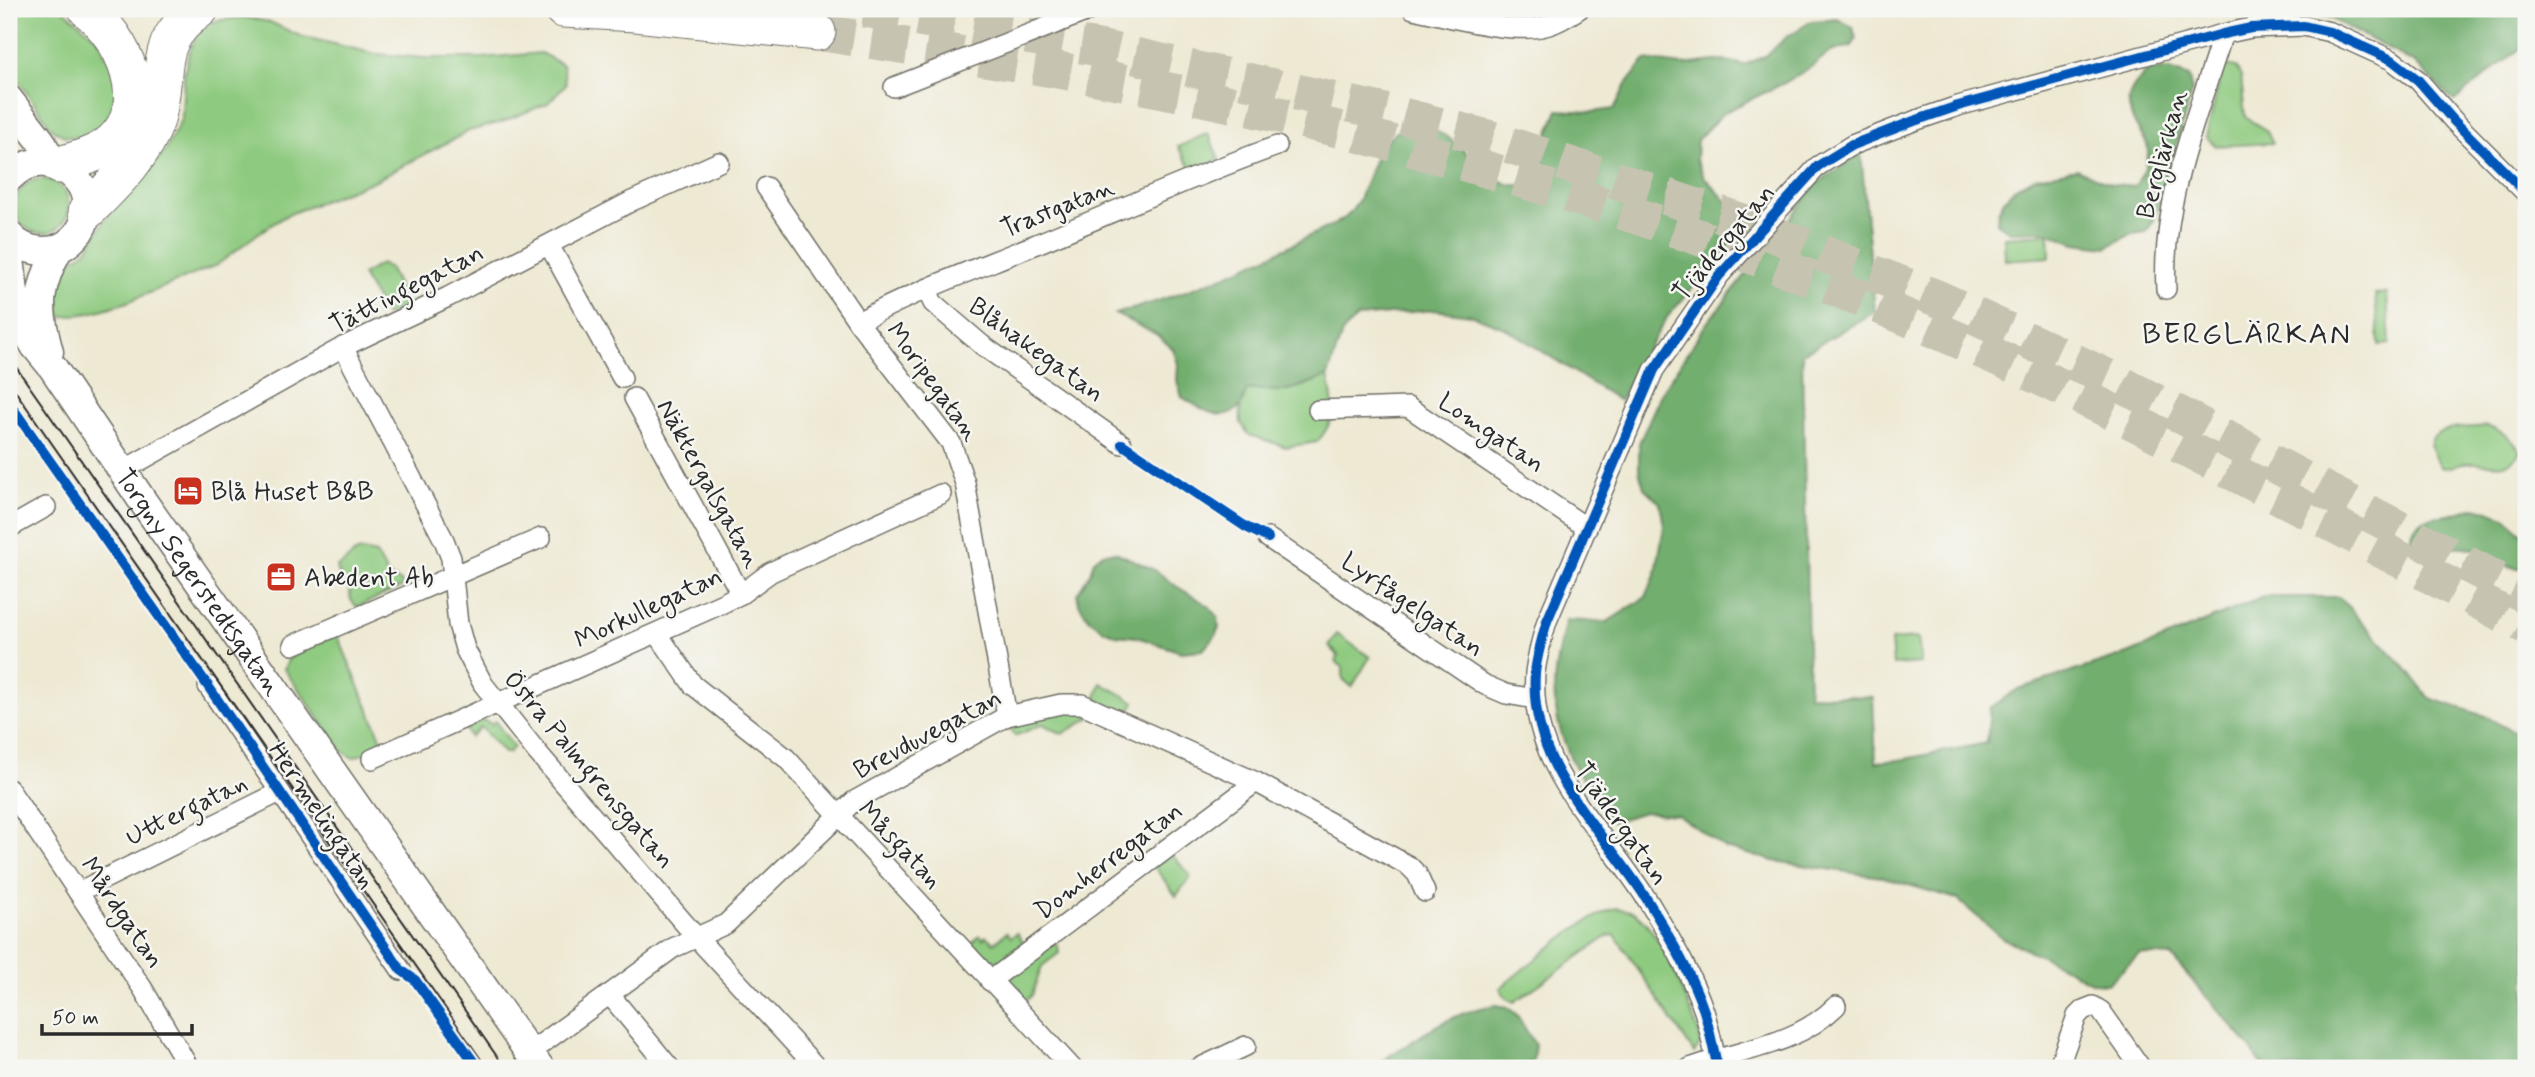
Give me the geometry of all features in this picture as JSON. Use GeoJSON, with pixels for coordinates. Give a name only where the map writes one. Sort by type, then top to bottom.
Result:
{"type":"FeatureCollection","features":[{"type":"Feature","properties":{"kind":"highway"},"geometry":{"type":"LineString","coordinates":[[56,164],[78,160],[112,142],[125,125],[129,112],[131,80],[124,52],[111,32],[88,9]]}},
{"type":"Feature","properties":{"kind":"highway"},"geometry":{"type":"LineString","coordinates":[[87,211],[125,170],[145,143],[156,121],[165,50],[175,32],[200,9]]}},
{"type":"Feature","properties":{"kind":"highway"},"geometry":{"type":"LineString","coordinates":[[564,9],[636,13],[817,32]]}},
{"type":"Feature","properties":{"kind":"street"},"geometry":{"type":"LineString","coordinates":[[894,87],[1093,9]]}},
{"type":"Feature","properties":{"kind":"street"},"geometry":{"type":"LineString","coordinates":[[1413,9],[1516,28],[1541,27],[1557,22],[1579,9]]}},
{"type":"Feature","properties":{"kind":"street","name":"Tjädergatan"},"geometry":{"type":"LineString","coordinates":[[1717,1063],[1703,1011],[1680,956],[1654,909],[1559,778],[1547,749],[1535,699],[1537,655],[1547,621],[1654,370],[1719,276],[1818,166],[1852,145],[1914,121],[1984,99],[2223,34],[2250,28],[2304,26],[2330,32],[2392,60],[2418,80],[2454,121],[2526,193]]}},
{"type":"Feature","properties":{"kind":"street","name":"Berglärkan"},"geometry":{"type":"LineString","coordinates":[[2166,289],[2165,254],[2172,198],[2223,34]]}},
{"type":"Feature","properties":{"kind":"street"},"geometry":{"type":"LineString","coordinates":[[9,100],[56,164]]}},
{"type":"Feature","properties":{"kind":"street"},"geometry":{"type":"LineString","coordinates":[[9,119],[13,173],[41,162],[56,164],[71,173],[80,183],[86,197],[87,211]]}},
{"type":"Feature","properties":{"kind":"street","name":"Trastgatan"},"geometry":{"type":"LineString","coordinates":[[858,322],[880,309],[1277,146]]}},
{"type":"Feature","properties":{"kind":"street","name":"Tättingegatan"},"geometry":{"type":"LineString","coordinates":[[122,471],[343,348],[632,201],[719,162]]}},
{"type":"Feature","properties":{"kind":"street","name":"Moripegatan"},"geometry":{"type":"LineString","coordinates":[[766,187],[858,322],[951,443],[960,463],[981,561],[1007,716]]}},
{"type":"Feature","properties":{"kind":"street","name":"Torgny Segerstedtsgatan"},"geometry":{"type":"LineString","coordinates":[[53,368],[41,317],[43,278],[58,248],[75,237],[87,211]]}},
{"type":"Feature","properties":{"kind":"street"},"geometry":{"type":"LineString","coordinates":[[9,235],[19,245],[34,250],[58,248]]}},
{"type":"Feature","properties":{"kind":"street"},"geometry":{"type":"LineString","coordinates":[[549,245],[622,378]]}},
{"type":"Feature","properties":{"kind":"street","name":"Torgny Segerstedtsgatan"},"geometry":{"type":"LineString","coordinates":[[9,250],[15,301],[24,327],[534,1061]]}},
{"type":"Feature","properties":{"kind":"street","name":"Blåhakegatan"},"geometry":{"type":"LineString","coordinates":[[927,290],[933,303],[982,345],[1122,444]]}},
{"type":"Feature","properties":{"kind":"street","name":"Östra Palmgrensgatan"},"geometry":{"type":"LineString","coordinates":[[343,348],[444,540],[454,575],[458,624],[465,649],[483,684],[697,939],[817,1068]]}},
{"type":"Feature","properties":{"kind":"street","name":"Näktergalsgatan"},"geometry":{"type":"LineString","coordinates":[[634,398],[741,594]]}},
{"type":"Feature","properties":{"kind":"street","name":"Lomgatan"},"geometry":{"type":"LineString","coordinates":[[1318,410],[1408,407],[1587,528]]}},
{"type":"Feature","properties":{"kind":"street","name":"Morkullegatan"},"geometry":{"type":"LineString","coordinates":[[372,759],[741,594],[771,572],[941,494]]}},
{"type":"Feature","properties":{"kind":"street"},"geometry":{"type":"LineString","coordinates":[[9,528],[46,507]]}},
{"type":"Feature","properties":{"kind":"street"},"geometry":{"type":"LineString","coordinates":[[293,645],[541,538]]}},
{"type":"Feature","properties":{"kind":"street","name":"Lyrfågelgatan"},"geometry":{"type":"LineString","coordinates":[[1268,538],[1485,685],[1506,694],[1535,699]]}},
{"type":"Feature","properties":{"kind":"street","name":"Måsgatan"},"geometry":{"type":"LineString","coordinates":[[657,632],[693,685],[770,743],[1072,1068]]}},
{"type":"Feature","properties":{"kind":"street","name":"Hermelingatan"},"geometry":{"type":"LineString","coordinates":[[208,686],[401,970]]}},
{"type":"Feature","properties":{"kind":"street","name":"Brevduvegatan"},"geometry":{"type":"LineString","coordinates":[[534,1061],[610,996],[673,948],[726,924],[854,802],[1007,716],[1061,704],[1082,704],[1256,782],[1409,866],[1417,874],[1425,892]]}},
{"type":"Feature","properties":{"kind":"street","name":"Domherregatan"},"geometry":{"type":"LineString","coordinates":[[990,981],[1256,782]]}},
{"type":"Feature","properties":{"kind":"street","name":"Mårdgatan"},"geometry":{"type":"LineString","coordinates":[[9,789],[143,989],[189,1068]]}},
{"type":"Feature","properties":{"kind":"street","name":"Uttergatan"},"geometry":{"type":"LineString","coordinates":[[78,892],[280,792]]}},
{"type":"Feature","properties":{"kind":"street"},"geometry":{"type":"LineString","coordinates":[[610,996],[670,1068]]}},
{"type":"Feature","properties":{"kind":"street"},"geometry":{"type":"LineString","coordinates":[[1690,1068],[1717,1063],[1780,1042],[1808,1030],[1836,1006]]}},
{"type":"Feature","properties":{"kind":"street"},"geometry":{"type":"LineString","coordinates":[[2058,1068],[2077,1016],[2093,1006],[2101,1010],[2141,1068]]}},
{"type":"Feature","properties":{"kind":"street"},"geometry":{"type":"LineString","coordinates":[[1199,1068],[1246,1046]]}},
{"type":"Feature","properties":{"kind":"green space"},"geometry":{"type":"Polygon","coordinates":[[[9,9],[63,9],[98,39],[117,79],[114,114],[98,132],[81,138],[64,136],[52,129],[9,67],[9,9]]]}},
{"type":"Feature","properties":{"kind":"green space"},"geometry":{"type":"Polygon","coordinates":[[[2251,9],[2526,9],[2526,44],[2454,101],[2415,63],[2328,17],[2291,11],[2251,9]]]}},
{"type":"Feature","properties":{"kind":"green space"},"geometry":{"type":"Polygon","coordinates":[[[243,17],[270,22],[300,36],[376,54],[424,58],[482,58],[541,53],[563,65],[566,84],[548,103],[502,122],[469,131],[376,180],[287,215],[217,265],[125,303],[90,313],[60,317],[60,281],[71,261],[86,251],[118,199],[165,151],[182,118],[184,74],[197,33],[215,21],[243,17]]]}},
{"type":"Feature","properties":{"kind":"green space"},"geometry":{"type":"Polygon","coordinates":[[[1837,19],[1853,27],[1856,39],[1852,46],[1830,52],[1786,82],[1723,113],[1697,140],[1696,160],[1704,177],[1748,224],[1668,316],[1636,368],[1620,401],[1507,329],[1471,315],[1434,310],[1357,317],[1342,333],[1328,376],[1286,390],[1247,390],[1234,412],[1219,415],[1203,410],[1182,397],[1177,381],[1178,364],[1173,349],[1156,334],[1115,314],[1211,281],[1342,220],[1355,207],[1379,151],[1398,131],[1429,129],[1455,143],[1499,180],[1512,185],[1528,184],[1558,110],[1592,112],[1614,109],[1626,85],[1645,60],[1682,65],[1723,60],[1744,65],[1765,56],[1788,36],[1812,21],[1837,19]]]}},
{"type":"Feature","properties":{"kind":"green space"},"geometry":{"type":"Polygon","coordinates":[[[2227,65],[2236,67],[2241,77],[2245,117],[2267,131],[2273,143],[2216,146],[2206,137],[2222,71],[2227,65]]]}},
{"type":"Feature","properties":{"kind":"green space"},"geometry":{"type":"Polygon","coordinates":[[[2150,70],[2170,70],[2189,77],[2192,92],[2154,220],[2146,232],[2131,234],[2107,247],[2075,243],[2045,231],[2010,232],[1997,223],[1998,212],[2004,200],[2017,186],[2036,177],[2076,169],[2112,184],[2135,186],[2146,166],[2148,151],[2146,141],[2130,112],[2129,97],[2136,84],[2150,70]]]}},
{"type":"Feature","properties":{"kind":"green space"},"geometry":{"type":"Polygon","coordinates":[[[1208,133],[1219,159],[1193,171],[1178,147],[1208,133]]]}},
{"type":"Feature","properties":{"kind":"green space"},"geometry":{"type":"Polygon","coordinates":[[[1861,153],[1875,312],[1802,354],[1809,695],[1873,697],[1876,762],[1899,760],[1987,743],[1990,708],[2018,689],[2128,654],[2263,597],[2339,597],[2411,674],[2429,698],[2485,716],[2526,739],[2526,1068],[2265,1068],[2241,1036],[2171,956],[2140,954],[2107,984],[2093,983],[2002,938],[1957,899],[1881,877],[1774,861],[1725,848],[1678,815],[1644,812],[1612,822],[1600,806],[1568,753],[1557,714],[1555,673],[1566,620],[1607,622],[1646,597],[1656,573],[1664,526],[1660,503],[1644,488],[1639,470],[1639,443],[1662,392],[1706,324],[1816,184],[1861,153]]]}},
{"type":"Feature","properties":{"kind":"green space"},"geometry":{"type":"Polygon","coordinates":[[[47,179],[57,183],[65,191],[69,206],[65,221],[57,229],[37,233],[27,229],[19,221],[15,201],[19,191],[27,183],[47,179]]]}},
{"type":"Feature","properties":{"kind":"green space"},"geometry":{"type":"Polygon","coordinates":[[[2049,234],[2050,257],[2005,260],[2004,237],[2049,234]]]}},
{"type":"Feature","properties":{"kind":"green space"},"geometry":{"type":"Polygon","coordinates":[[[381,264],[389,268],[407,304],[386,316],[362,275],[381,264]]]}},
{"type":"Feature","properties":{"kind":"green space"},"geometry":{"type":"Polygon","coordinates":[[[2387,293],[2390,344],[2379,345],[2375,294],[2387,293]]]}},
{"type":"Feature","properties":{"kind":"green space"},"geometry":{"type":"Polygon","coordinates":[[[1328,376],[1333,411],[1328,426],[1317,442],[1286,447],[1249,435],[1241,423],[1240,406],[1246,390],[1286,390],[1328,376]]]}},
{"type":"Feature","properties":{"kind":"green space"},"geometry":{"type":"Polygon","coordinates":[[[2486,426],[2502,432],[2514,442],[2520,452],[2515,459],[2509,463],[2494,465],[2463,463],[2442,468],[2430,444],[2433,437],[2440,432],[2486,426]]]}},
{"type":"Feature","properties":{"kind":"green space"},"geometry":{"type":"Polygon","coordinates":[[[2476,507],[2506,517],[2519,532],[2526,535],[2526,568],[2511,567],[2469,548],[2452,547],[2425,552],[2412,546],[2415,527],[2423,520],[2476,507]]]}},
{"type":"Feature","properties":{"kind":"green space"},"geometry":{"type":"Polygon","coordinates":[[[362,551],[376,554],[388,575],[404,586],[357,607],[351,600],[349,588],[342,586],[337,567],[362,551]]]}},
{"type":"Feature","properties":{"kind":"green space"},"geometry":{"type":"Polygon","coordinates":[[[1115,552],[1155,570],[1209,606],[1218,618],[1219,627],[1203,650],[1181,652],[1137,637],[1116,635],[1089,619],[1079,604],[1077,594],[1090,573],[1094,560],[1103,553],[1115,552]]]}},
{"type":"Feature","properties":{"kind":"green space"},"geometry":{"type":"Polygon","coordinates":[[[337,634],[384,745],[353,758],[342,751],[284,669],[289,658],[337,634]]]}},
{"type":"Feature","properties":{"kind":"green space"},"geometry":{"type":"Polygon","coordinates":[[[1337,634],[1370,657],[1352,687],[1343,679],[1343,667],[1336,662],[1338,655],[1329,646],[1337,634]]]}},
{"type":"Feature","properties":{"kind":"green space"},"geometry":{"type":"Polygon","coordinates":[[[1918,638],[1921,663],[1893,665],[1891,640],[1918,638]]]}},
{"type":"Feature","properties":{"kind":"green space"},"geometry":{"type":"Polygon","coordinates":[[[1101,683],[1135,702],[1127,715],[1097,701],[1101,683]]]}},
{"type":"Feature","properties":{"kind":"green space"},"geometry":{"type":"Polygon","coordinates":[[[1071,708],[1091,717],[1062,734],[1043,724],[1015,736],[1010,728],[1025,720],[1071,708]]]}},
{"type":"Feature","properties":{"kind":"green space"},"geometry":{"type":"Polygon","coordinates":[[[483,720],[492,724],[495,721],[514,747],[508,753],[504,753],[481,727],[470,737],[464,727],[483,720]]]}},
{"type":"Feature","properties":{"kind":"green space"},"geometry":{"type":"Polygon","coordinates":[[[1171,854],[1191,876],[1176,896],[1154,866],[1171,854]]]}},
{"type":"Feature","properties":{"kind":"green space"},"geometry":{"type":"Polygon","coordinates":[[[1617,908],[1633,912],[1643,920],[1663,950],[1682,988],[1700,1036],[1700,1045],[1694,1053],[1615,935],[1608,936],[1514,1002],[1506,998],[1500,988],[1572,931],[1617,908]]]}},
{"type":"Feature","properties":{"kind":"green space"},"geometry":{"type":"Polygon","coordinates":[[[1007,932],[1011,937],[1017,933],[1025,945],[995,968],[987,967],[968,947],[980,935],[983,939],[986,936],[994,943],[1007,932]]]}},
{"type":"Feature","properties":{"kind":"green space"},"geometry":{"type":"Polygon","coordinates":[[[1055,943],[1059,953],[1042,966],[1032,995],[1023,1005],[1004,982],[1055,943]]]}},
{"type":"Feature","properties":{"kind":"green space"},"geometry":{"type":"Polygon","coordinates":[[[1496,1005],[1507,1007],[1517,1015],[1535,1045],[1533,1060],[1526,1068],[1373,1068],[1441,1024],[1472,1010],[1496,1005]]]}},
{"type":"Feature","properties":{"kind":"tunnel"},"geometry":{"type":"LineString","coordinates":[[864,9],[1099,48],[1399,115],[1491,139],[1737,220],[1939,299],[2113,380],[2526,595]]}},
{"type":"Feature","properties":{"kind":"tunnel"},"geometry":{"type":"LineString","coordinates":[[817,32],[1094,76],[1283,116],[1505,175],[1724,246],[1828,285],[2032,373],[2231,471],[2526,626]]}},
{"type":"Feature","properties":{"kind":"tram line"},"geometry":{"type":"LineString","coordinates":[[9,357],[505,1068]]}},
{"type":"Feature","properties":{"kind":"tram line"},"geometry":{"type":"LineString","coordinates":[[9,382],[487,1068]]}},
{"type":"Feature","properties":{"kind":"cycle path"},"geometry":{"type":"LineString","coordinates":[[1718,1068],[1704,1011],[1675,947],[1636,882],[1575,800],[1544,741],[1536,708],[1535,673],[1547,621],[1654,370],[1719,276],[1818,166],[1852,145],[1958,106],[2223,34],[2251,28],[2304,26],[2330,32],[2392,60],[2418,80],[2454,121],[2526,193]]}},
{"type":"Feature","properties":{"kind":"cycle path"},"geometry":{"type":"LineString","coordinates":[[9,403],[208,686],[401,970],[415,980],[478,1068]]}},
{"type":"Feature","properties":{"kind":"cycle path"},"geometry":{"type":"LineString","coordinates":[[1122,444],[1246,527],[1268,538]]}},
{"type":"Feature","properties":{"kind":"place","name":"Blå Huset B&B"},"geometry":{"type":"Point","coordinates":[188,491]}},
{"type":"Feature","properties":{"kind":"place","name":"Abedent Ab"},"geometry":{"type":"Point","coordinates":[281,577]}},
{"type":"Feature","properties":{"kind":"district","name":"BERGLÄRKAN"},"geometry":{"type":"Point","coordinates":[2247,333]}}]}
